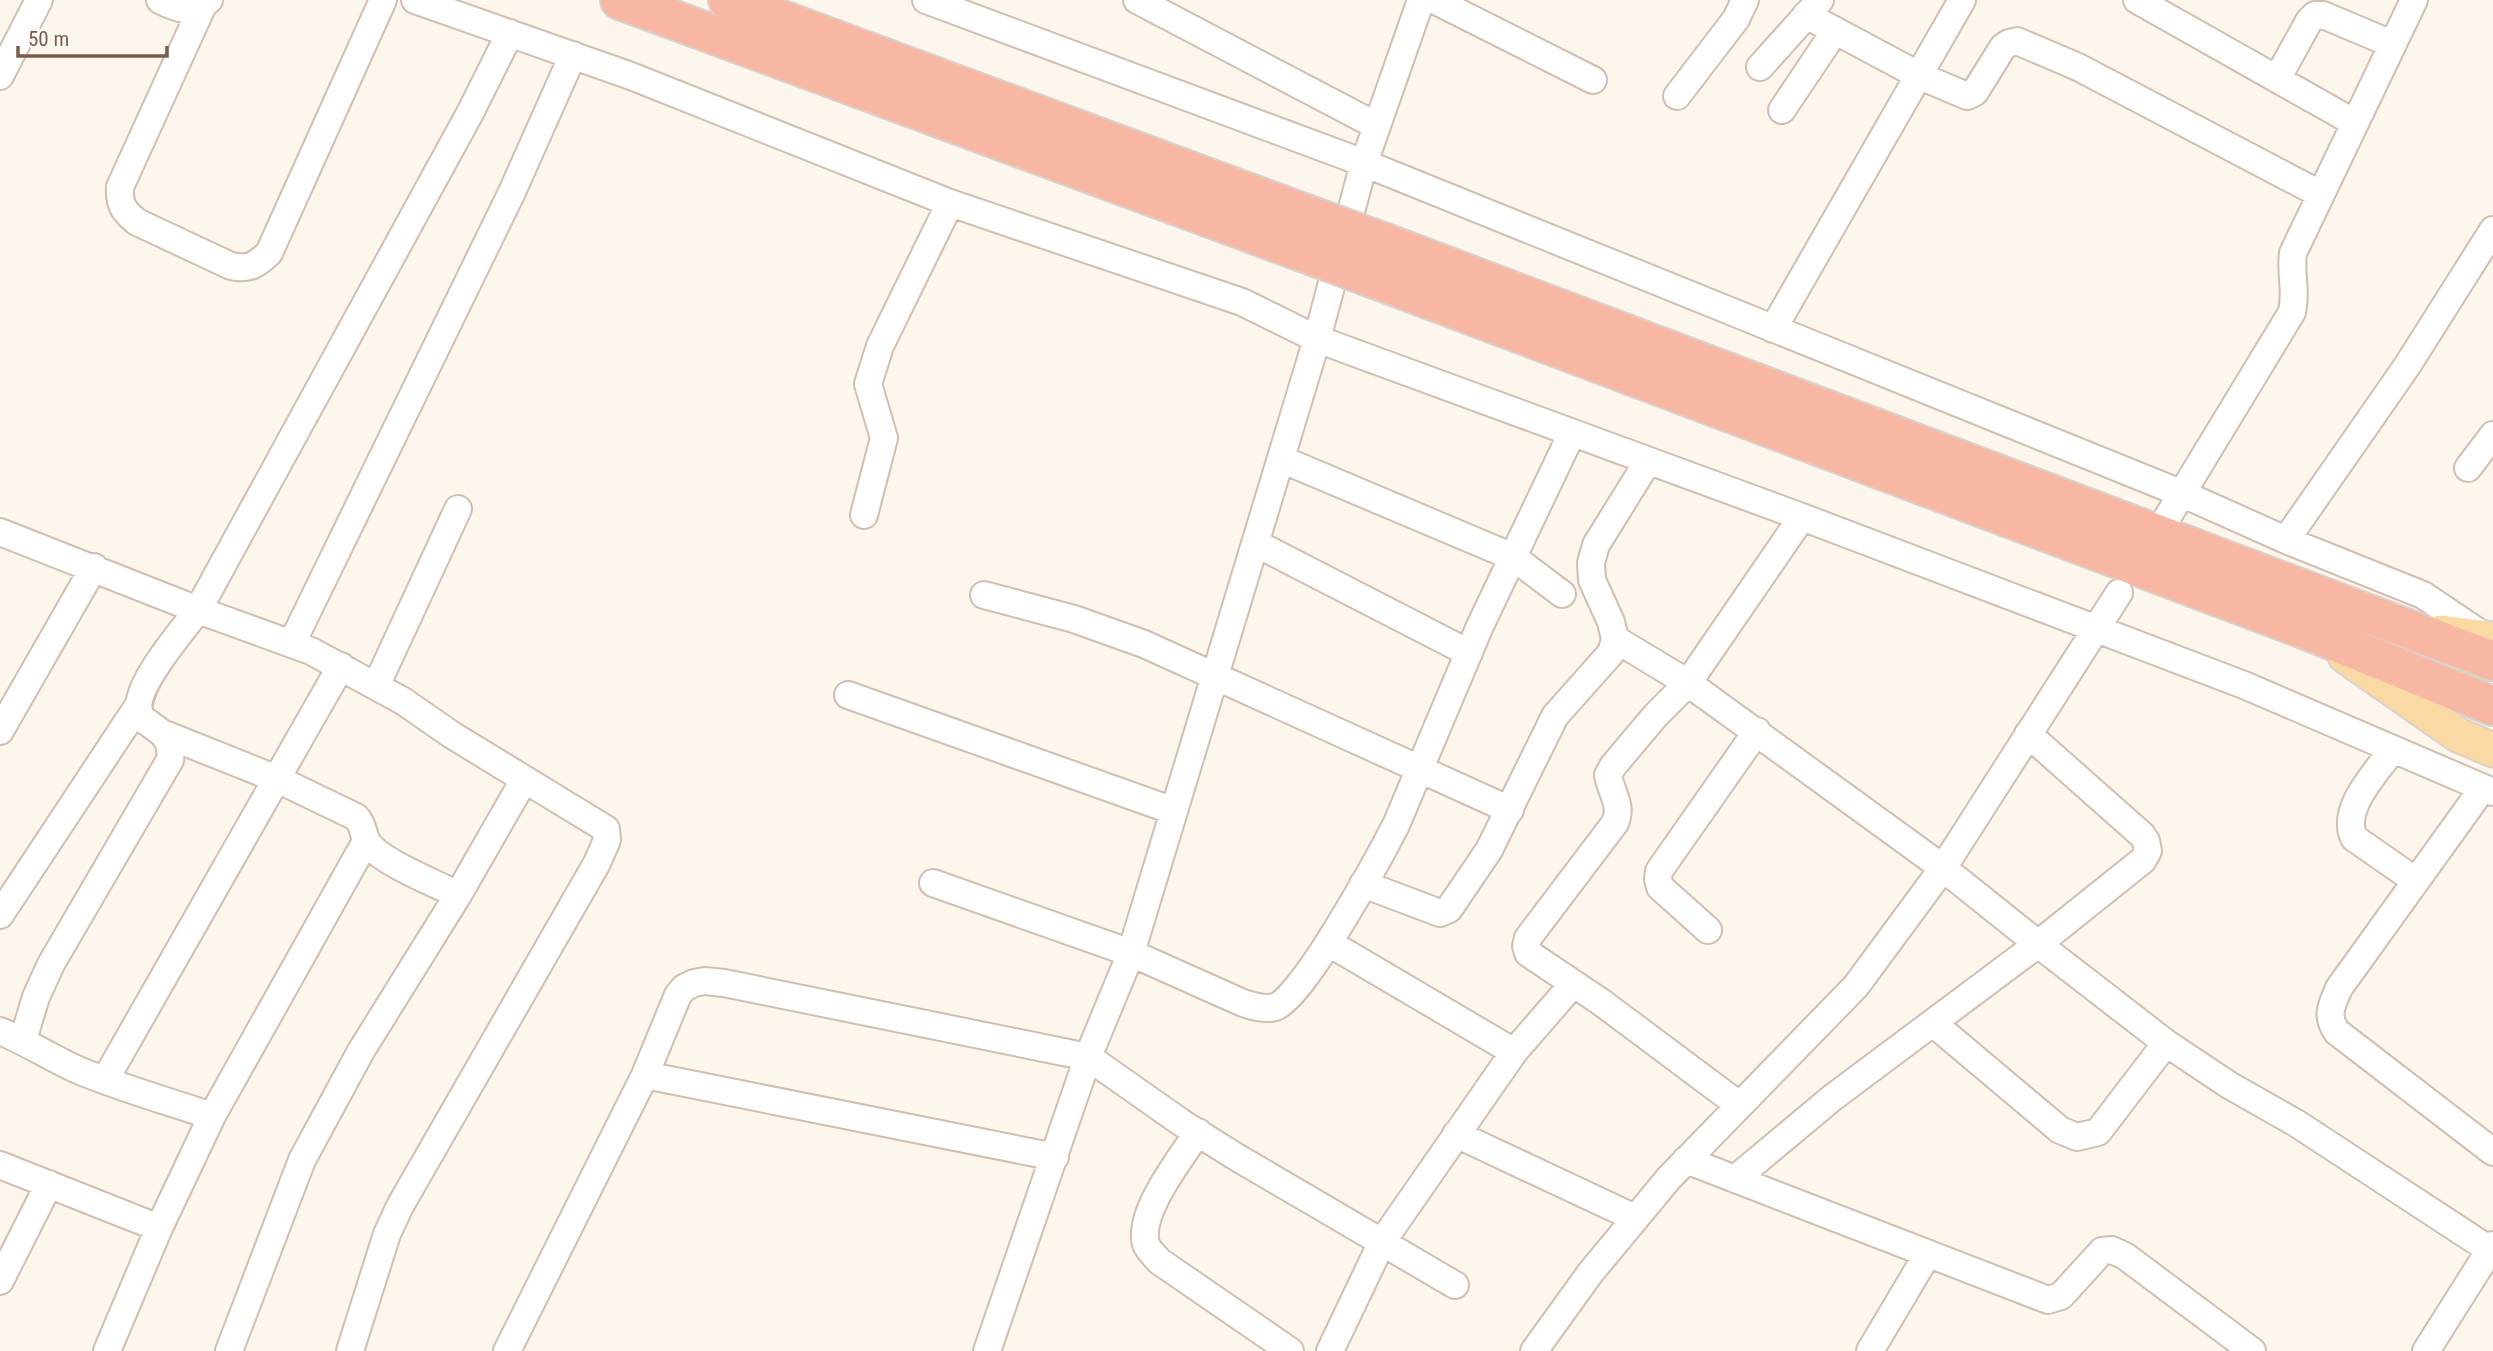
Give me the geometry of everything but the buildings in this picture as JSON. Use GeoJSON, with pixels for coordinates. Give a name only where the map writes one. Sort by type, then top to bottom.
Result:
{"type":"FeatureCollection","features":[{"type":"Feature","properties":{"kind":"highway"},"geometry":{"type":"LineString","coordinates":[[620,0],[1300,231]]}},
{"type":"Feature","properties":{"kind":"highway"},"geometry":{"type":"LineString","coordinates":[[728,0],[2493,706]]}},
{"type":"Feature","properties":{"kind":"highway"},"geometry":{"type":"LineString","coordinates":[[1373,259],[2400,626],[2491,646]]}},
{"type":"Feature","properties":{"kind":"main road"},"geometry":{"type":"LineString","coordinates":[[2309,631],[2458,735],[2493,750]]}},
{"type":"Feature","properties":{"kind":"street"},"geometry":{"type":"LineString","coordinates":[[0,76],[38,0]]}},
{"type":"Feature","properties":{"kind":"street"},"geometry":{"type":"LineString","coordinates":[[160,0],[179,9],[190,10],[206,3]]}},
{"type":"Feature","properties":{"kind":"street"},"geometry":{"type":"LineString","coordinates":[[206,3],[120,187],[119,202],[125,213],[137,222],[231,267],[243,269],[255,267],[269,253],[383,0]]}},
{"type":"Feature","properties":{"kind":"street"},"geometry":{"type":"LineString","coordinates":[[415,0],[631,76],[950,203],[1242,302],[1317,339],[1802,517],[2292,704],[2488,790],[2416,881],[2339,988],[2331,1008],[2330,1022],[2337,1032],[2493,1152]]}},
{"type":"Feature","properties":{"kind":"street"},"geometry":{"type":"LineString","coordinates":[[926,0],[1364,163],[2183,494],[2423,595],[2491,646]]}},
{"type":"Feature","properties":{"kind":"street"},"geometry":{"type":"LineString","coordinates":[[1137,0],[1377,126]]}},
{"type":"Feature","properties":{"kind":"street"},"geometry":{"type":"LineString","coordinates":[[987,1351],[1088,1057],[1131,953],[1317,339],[1364,163],[1421,0]]}},
{"type":"Feature","properties":{"kind":"street"},"geometry":{"type":"LineString","coordinates":[[1434,0],[1593,80]]}},
{"type":"Feature","properties":{"kind":"street"},"geometry":{"type":"LineString","coordinates":[[1676,96],[1735,19],[1745,0]]}},
{"type":"Feature","properties":{"kind":"street"},"geometry":{"type":"LineString","coordinates":[[1773,329],[1962,0]]}},
{"type":"Feature","properties":{"kind":"street"},"geometry":{"type":"LineString","coordinates":[[2137,0],[2355,123]]}},
{"type":"Feature","properties":{"kind":"street"},"geometry":{"type":"LineString","coordinates":[[2168,519],[2291,312],[2296,296],[2291,267],[2293,253],[2414,0]]}},
{"type":"Feature","properties":{"kind":"street"},"geometry":{"type":"LineString","coordinates":[[1760,67],[1813,8],[1835,31],[1920,76],[1967,96],[1975,92],[2003,47],[2017,41],[2078,67],[2320,194]]}},
{"type":"Feature","properties":{"kind":"street"},"geometry":{"type":"LineString","coordinates":[[2277,79],[2315,15],[2323,15],[2392,44]]}},
{"type":"Feature","properties":{"kind":"street"},"geometry":{"type":"LineString","coordinates":[[1782,110],[1835,31]]}},
{"type":"Feature","properties":{"kind":"street"},"geometry":{"type":"LineString","coordinates":[[0,915],[138,706],[148,678],[198,610],[457,138],[510,33]]}},
{"type":"Feature","properties":{"kind":"street"},"geometry":{"type":"LineString","coordinates":[[292,643],[512,192],[573,55]]}},
{"type":"Feature","properties":{"kind":"street"},"geometry":{"type":"LineString","coordinates":[[864,516],[884,438],[868,384],[872,366],[950,203]]}},
{"type":"Feature","properties":{"kind":"street"},"geometry":{"type":"LineString","coordinates":[[2287,540],[2407,366],[2493,230]]}},
{"type":"Feature","properties":{"kind":"street"},"geometry":{"type":"LineString","coordinates":[[933,883],[1131,953],[1258,1008],[1276,1007],[1293,992],[1329,943],[1396,825],[1469,653],[1572,433]]}},
{"type":"Feature","properties":{"kind":"street"},"geometry":{"type":"LineString","coordinates":[[2468,468],[2493,435]]}},
{"type":"Feature","properties":{"kind":"street"},"geometry":{"type":"LineString","coordinates":[[1281,459],[1513,557],[1562,594]]}},
{"type":"Feature","properties":{"kind":"street"},"geometry":{"type":"LineString","coordinates":[[1363,884],[1440,913],[1449,909],[1489,850],[1555,716],[1611,653],[1615,639],[1611,622],[1592,580],[1591,563],[1596,545],[1648,461]]}},
{"type":"Feature","properties":{"kind":"street"},"geometry":{"type":"LineString","coordinates":[[376,686],[458,509]]}},
{"type":"Feature","properties":{"kind":"street"},"geometry":{"type":"LineString","coordinates":[[1739,1105],[1528,953],[1526,946],[1528,938],[1615,823],[1619,814],[1618,804],[1608,775],[1613,766],[1656,715],[1688,683],[1802,517]]}},
{"type":"Feature","properties":{"kind":"street"},"geometry":{"type":"LineString","coordinates":[[0,533],[198,610],[292,643],[341,666],[606,829],[607,840],[597,863],[400,1206],[387,1234],[350,1351]]}},
{"type":"Feature","properties":{"kind":"street"},"geometry":{"type":"LineString","coordinates":[[1255,543],[1469,653]]}},
{"type":"Feature","properties":{"kind":"street"},"geometry":{"type":"LineString","coordinates":[[0,731],[94,568]]}},
{"type":"Feature","properties":{"kind":"street"},"geometry":{"type":"LineString","coordinates":[[1534,1351],[1591,1272],[1686,1160],[1856,986],[1943,868],[2119,593]]}},
{"type":"Feature","properties":{"kind":"street"},"geometry":{"type":"LineString","coordinates":[[984,595],[1114,632],[1215,674],[1510,810]]}},
{"type":"Feature","properties":{"kind":"street"},"geometry":{"type":"LineString","coordinates":[[1615,639],[1688,683],[1943,868],[2166,1043],[2491,1248],[2426,1351]]}},
{"type":"Feature","properties":{"kind":"street"},"geometry":{"type":"LineString","coordinates":[[105,1080],[341,666]]}},
{"type":"Feature","properties":{"kind":"street"},"geometry":{"type":"LineString","coordinates":[[848,695],[1174,811]]}},
{"type":"Feature","properties":{"kind":"street"},"geometry":{"type":"LineString","coordinates":[[138,706],[142,718],[167,735],[277,779],[356,817],[363,823],[366,841],[379,854],[458,895]]}},
{"type":"Feature","properties":{"kind":"street"},"geometry":{"type":"LineString","coordinates":[[1708,930],[1660,887],[1659,871],[1756,731]]}},
{"type":"Feature","properties":{"kind":"street"},"geometry":{"type":"LineString","coordinates":[[1735,1179],[1832,1098],[1934,1024],[2143,860],[2148,851],[2142,835],[2028,734]]}},
{"type":"Feature","properties":{"kind":"street"},"geometry":{"type":"LineString","coordinates":[[167,735],[171,748],[170,760],[51,964],[36,997],[11,1035],[47,1056],[105,1080],[212,1116]]}},
{"type":"Feature","properties":{"kind":"street"},"geometry":{"type":"LineString","coordinates":[[2393,749],[2357,800],[2349,829],[2354,838],[2416,881]]}},
{"type":"Feature","properties":{"kind":"street"},"geometry":{"type":"LineString","coordinates":[[229,1351],[302,1160],[361,1051],[458,895],[524,780]]}},
{"type":"Feature","properties":{"kind":"street"},"geometry":{"type":"LineString","coordinates":[[107,1351],[113,1331],[159,1228],[212,1116],[366,841]]}},
{"type":"Feature","properties":{"kind":"street"},"geometry":{"type":"LineString","coordinates":[[1329,943],[1514,1052]]}},
{"type":"Feature","properties":{"kind":"street"},"geometry":{"type":"LineString","coordinates":[[507,1351],[645,1075],[678,995],[684,988],[705,981],[802,997],[1088,1057],[1198,1132],[1455,1285]]}},
{"type":"Feature","properties":{"kind":"street"},"geometry":{"type":"LineString","coordinates":[[1330,1351],[1382,1242],[1514,1052],[1573,984]]}},
{"type":"Feature","properties":{"kind":"street"},"geometry":{"type":"LineString","coordinates":[[1934,1024],[2060,1130],[2077,1137],[2098,1132],[2166,1043]]}},
{"type":"Feature","properties":{"kind":"street"},"geometry":{"type":"LineString","coordinates":[[645,1075],[1055,1157]]}},
{"type":"Feature","properties":{"kind":"street"},"geometry":{"type":"LineString","coordinates":[[1198,1132],[1156,1198],[1145,1224],[1146,1244],[1159,1261],[1290,1351]]}},
{"type":"Feature","properties":{"kind":"street"},"geometry":{"type":"LineString","coordinates":[[1456,1134],[1635,1218]]}},
{"type":"Feature","properties":{"kind":"street"},"geometry":{"type":"LineString","coordinates":[[1686,1160],[2048,1300],[2061,1296],[2102,1251],[2112,1250],[2125,1256],[2252,1351]]}},
{"type":"Feature","properties":{"kind":"street"},"geometry":{"type":"LineString","coordinates":[[0,1165],[159,1228]]}},
{"type":"Feature","properties":{"kind":"street"},"geometry":{"type":"LineString","coordinates":[[0,1281],[49,1184]]}},
{"type":"Feature","properties":{"kind":"street"},"geometry":{"type":"LineString","coordinates":[[1870,1351],[1927,1255]]}}]}
